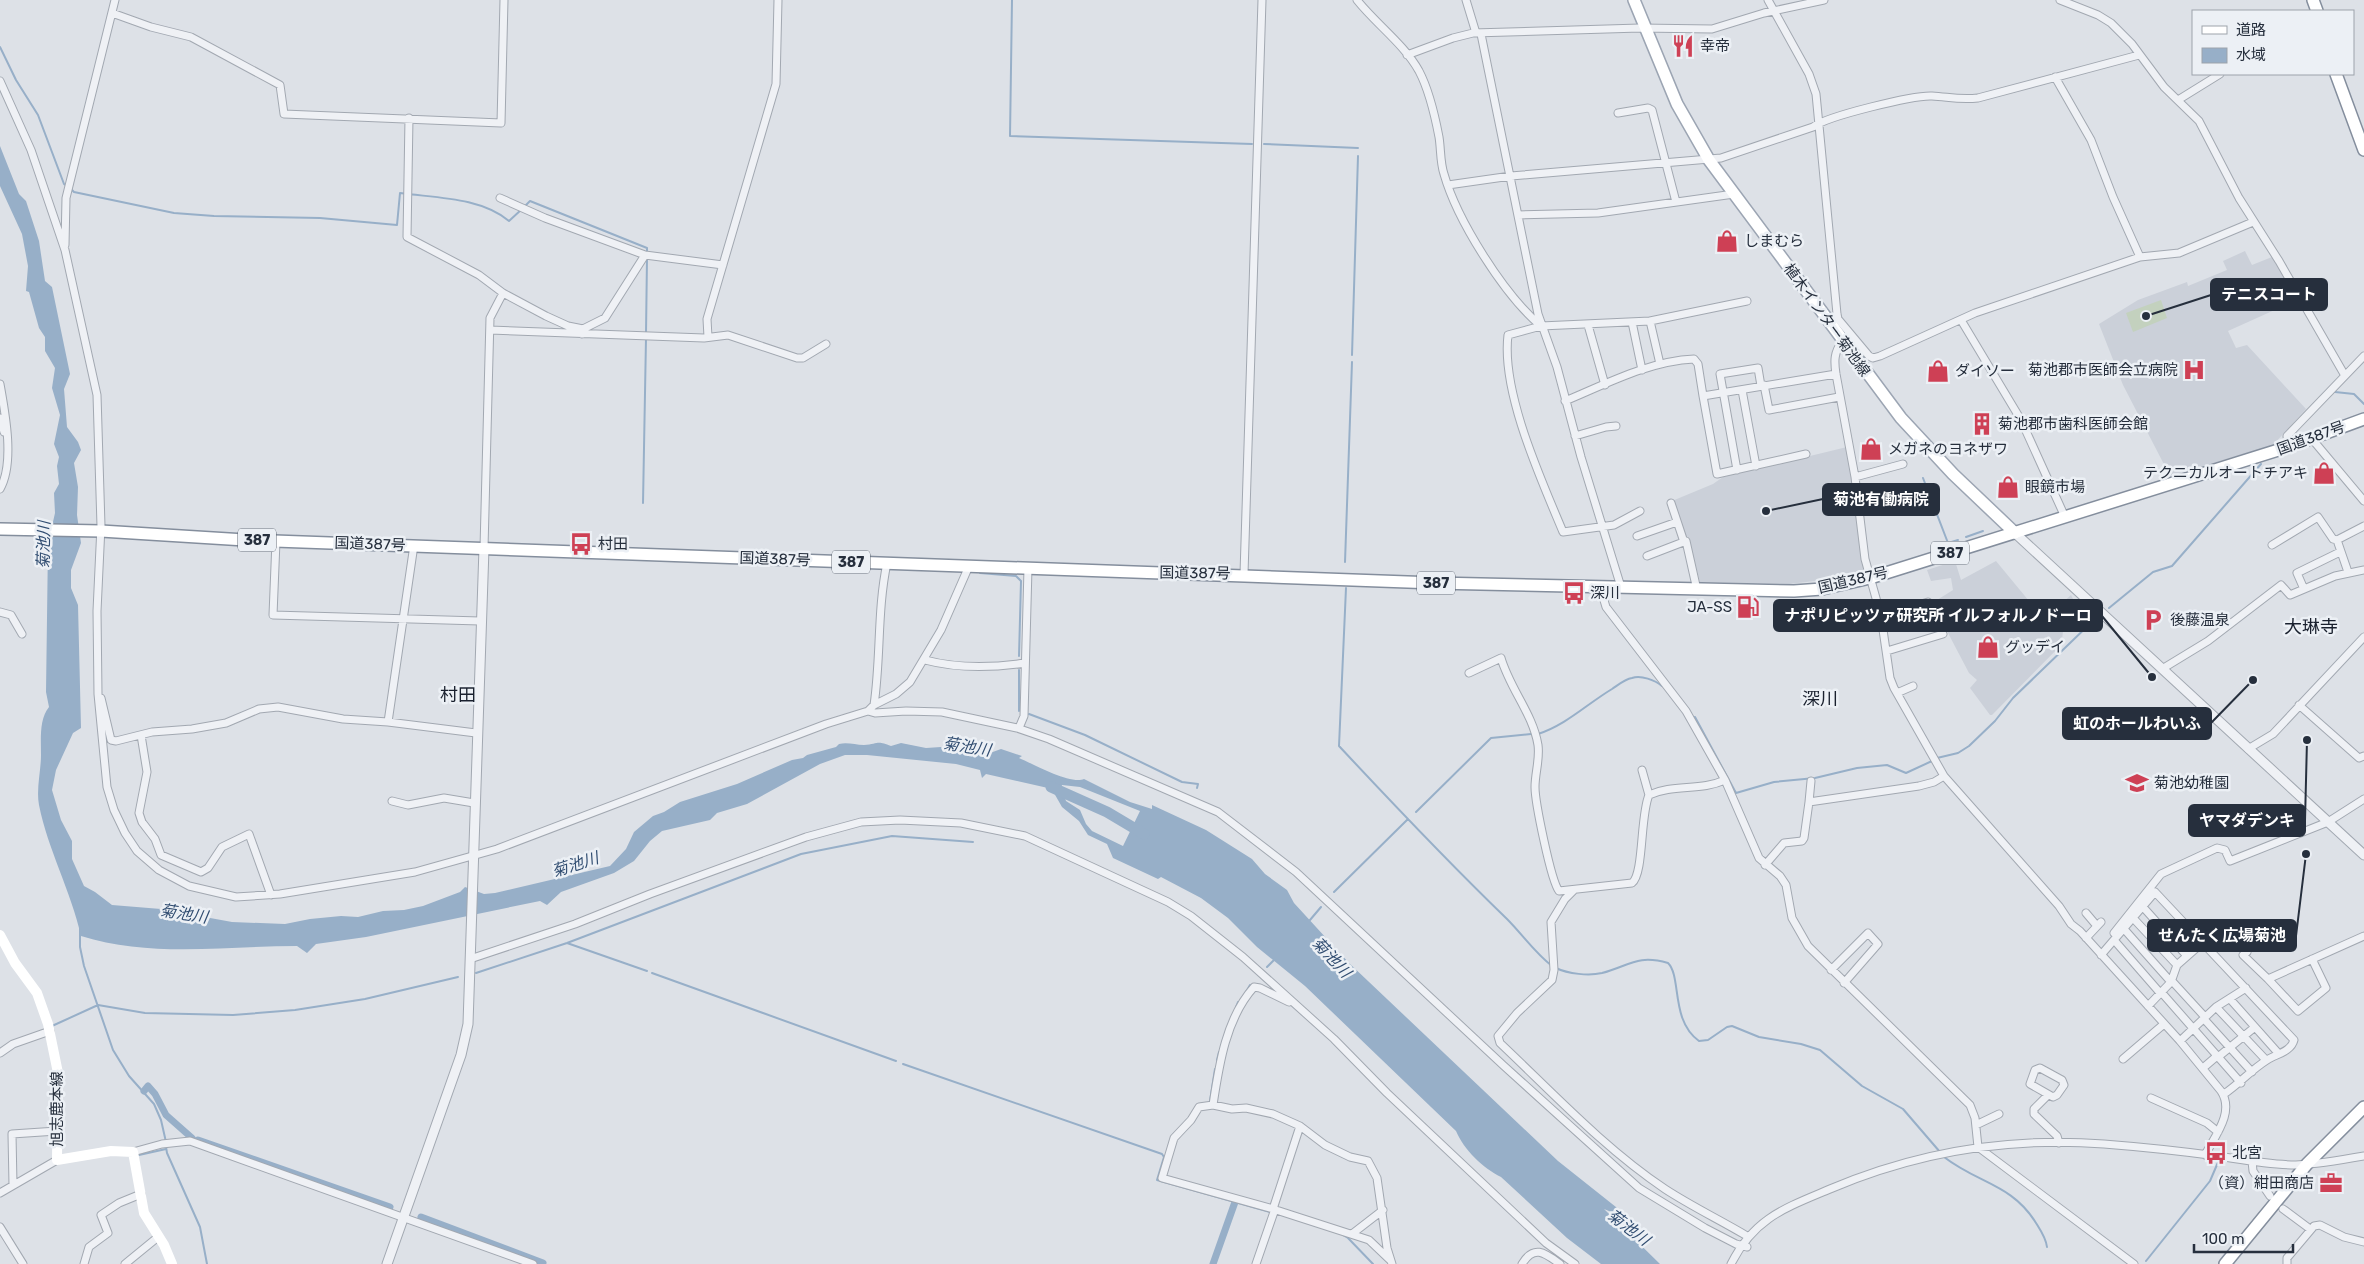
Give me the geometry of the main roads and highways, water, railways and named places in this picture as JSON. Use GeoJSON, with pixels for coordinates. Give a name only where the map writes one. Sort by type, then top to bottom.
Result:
{"type":"FeatureCollection","features":[{"type":"Feature","properties":{"kind":"main road","name":"植木インター菊池線"},"geometry":{"type":"LineString","coordinates":[[1634,0],[1677,104],[1709,160],[1881,394],[1922,443],[2016,533]]}},
{"type":"Feature","properties":{"kind":"main road"},"geometry":{"type":"LineString","coordinates":[[2336,75],[2364,150]]}},
{"type":"Feature","properties":{"kind":"main road","name":"国道387号"},"geometry":{"type":"LineString","coordinates":[[0,529],[30,528],[276,541],[1244,574],[1434,583],[1794,592],[1822,589],[1870,578],[2288,447],[2364,419]]}},
{"type":"Feature","properties":{"kind":"main road","name":"旭志鹿本線"},"geometry":{"type":"LineString","coordinates":[[0,935],[15,963],[37,993],[50,1031],[58,1073],[57,1160],[111,1151],[133,1152],[144,1213],[172,1264]]}},
{"type":"Feature","properties":{"kind":"main road"},"geometry":{"type":"LineString","coordinates":[[2225,1264],[2308,1164],[2364,1107]]}},
{"type":"Feature","properties":{"kind":"water"},"geometry":{"type":"Polygon","coordinates":[[[0,146],[19,194],[26,201],[39,241],[45,281],[52,287],[70,374],[64,389],[67,427],[78,442],[81,450],[74,463],[78,487],[77,515],[81,543],[71,570],[71,588],[78,605],[81,728],[73,733],[56,770],[52,790],[61,820],[72,841],[72,859],[84,886],[112,905],[161,909],[232,922],[285,924],[310,919],[341,916],[358,917],[383,911],[404,910],[423,906],[460,892],[465,887],[484,894],[495,893],[610,866],[626,849],[634,832],[653,816],[664,812],[680,802],[737,784],[792,760],[836,747],[839,744],[864,745],[880,743],[891,746],[901,743],[926,748],[941,747],[953,754],[963,748],[977,751],[986,757],[990,753],[1001,749],[1022,756],[1019,758],[1061,777],[1078,780],[1084,779],[1130,802],[1152,809],[1152,805],[1206,830],[1252,859],[1265,874],[1287,890],[1294,903],[1349,963],[1558,1161],[1626,1215],[1621,1216],[1604,1209],[1660,1264],[1601,1264],[1567,1238],[1501,1177],[1475,1158],[1459,1138],[1456,1131],[1305,986],[1257,947],[1228,918],[1201,898],[1161,877],[1158,879],[1113,858],[1107,844],[1088,835],[1079,821],[1062,807],[1054,793],[1048,788],[986,774],[982,778],[980,770],[956,764],[867,755],[845,755],[820,764],[747,804],[717,813],[710,820],[662,831],[650,841],[634,861],[614,873],[561,892],[547,905],[540,901],[366,937],[316,944],[307,953],[297,946],[188,949],[134,947],[107,943],[81,936],[77,919],[48,838],[38,799],[41,730],[49,707],[46,692],[48,544],[55,513],[54,493],[59,484],[57,466],[59,457],[54,444],[60,415],[52,388],[55,368],[45,351],[45,337],[39,328],[29,292],[26,291],[28,266],[22,234],[0,186],[0,146]],[[1062,785],[1061,789],[1067,791],[1064,795],[1066,801],[1080,810],[1086,824],[1092,831],[1123,846],[1140,811],[1080,787],[1062,785]]]}},
{"type":"Feature","properties":{"kind":"waterway"},"geometry":{"type":"LineString","coordinates":[[1012,0],[1010,136],[1252,144]]}},
{"type":"Feature","properties":{"kind":"waterway"},"geometry":{"type":"LineString","coordinates":[[0,47],[16,80],[38,115],[64,184],[68,187]]}},
{"type":"Feature","properties":{"kind":"waterway"},"geometry":{"type":"LineString","coordinates":[[1264,144],[1358,148]]}},
{"type":"Feature","properties":{"kind":"waterway"},"geometry":{"type":"LineString","coordinates":[[1352,355],[1358,156]]}},
{"type":"Feature","properties":{"kind":"waterway"},"geometry":{"type":"LineString","coordinates":[[71,189],[74,192],[174,213],[214,216],[320,218],[397,225],[400,193],[471,203],[485,207],[509,221],[522,209]]}},
{"type":"Feature","properties":{"kind":"waterway"},"geometry":{"type":"LineString","coordinates":[[525,206],[530,201],[647,248],[647,253]]}},
{"type":"Feature","properties":{"kind":"waterway"},"geometry":{"type":"LineString","coordinates":[[646,333],[647,258]]}},
{"type":"Feature","properties":{"kind":"waterway"},"geometry":{"type":"LineString","coordinates":[[643,503],[646,338]]}},
{"type":"Feature","properties":{"kind":"waterway"},"geometry":{"type":"LineString","coordinates":[[1345,562],[1352,362]]}},
{"type":"Feature","properties":{"kind":"waterway"},"geometry":{"type":"LineString","coordinates":[[2335,392],[2354,394],[2364,404]]}},
{"type":"Feature","properties":{"kind":"waterway"},"geometry":{"type":"LineString","coordinates":[[2109,608],[2153,572],[2172,566],[2261,464]]}},
{"type":"Feature","properties":{"kind":"waterway"},"geometry":{"type":"LineString","coordinates":[[1923,478],[1948,543],[1958,540]]}},
{"type":"Feature","properties":{"kind":"waterway"},"geometry":{"type":"LineString","coordinates":[[1966,537],[1983,531]]}},
{"type":"Feature","properties":{"kind":"waterway"},"geometry":{"type":"LineString","coordinates":[[980,573],[1016,576],[1021,581],[1019,656]]}},
{"type":"Feature","properties":{"kind":"waterway"},"geometry":{"type":"LineString","coordinates":[[1346,588],[1339,746],[1422,834],[1552,966]]}},
{"type":"Feature","properties":{"kind":"waterway"},"geometry":{"type":"LineString","coordinates":[[1937,758],[1958,753],[1969,746],[1995,721],[2013,698],[2096,618]]}},
{"type":"Feature","properties":{"kind":"waterway"},"geometry":{"type":"LineString","coordinates":[[1019,670],[1019,711]]}},
{"type":"Feature","properties":{"kind":"waterway"},"geometry":{"type":"LineString","coordinates":[[1538,734],[1567,720],[1627,680],[1636,677],[1644,678],[1662,686]]}},
{"type":"Feature","properties":{"kind":"waterway"},"geometry":{"type":"LineString","coordinates":[[1029,714],[1085,735],[1182,782],[1198,784],[1197,788]]}},
{"type":"Feature","properties":{"kind":"waterway"},"geometry":{"type":"LineString","coordinates":[[1695,717],[1736,793],[1774,782],[1815,778],[1857,768],[1887,765],[1906,773],[1932,761]]}},
{"type":"Feature","properties":{"kind":"waterway"},"geometry":{"type":"LineString","coordinates":[[1416,812],[1491,738],[1531,734]]}},
{"type":"Feature","properties":{"kind":"waterway","name":"菊池川"},"geometry":{"type":"LineString","coordinates":[[1051,787],[1107,812],[1144,834]]}},
{"type":"Feature","properties":{"kind":"waterway"},"geometry":{"type":"LineString","coordinates":[[1334,892],[1408,819]]}},
{"type":"Feature","properties":{"kind":"waterway"},"geometry":{"type":"LineString","coordinates":[[476,973],[567,943],[801,854],[892,836],[973,842]]}},
{"type":"Feature","properties":{"kind":"waterway"},"geometry":{"type":"LineString","coordinates":[[1310,920],[1321,907]]}},
{"type":"Feature","properties":{"kind":"waterway"},"geometry":{"type":"LineString","coordinates":[[80,928],[80,947],[84,966],[113,1050],[129,1076],[154,1104],[161,1120],[166,1142]]}},
{"type":"Feature","properties":{"kind":"waterway"},"geometry":{"type":"LineString","coordinates":[[567,943],[647,971]]}},
{"type":"Feature","properties":{"kind":"waterway"},"geometry":{"type":"LineString","coordinates":[[1267,967],[1275,959]]}},
{"type":"Feature","properties":{"kind":"waterway"},"geometry":{"type":"LineString","coordinates":[[1556,968],[1572,973],[1591,974],[1602,973],[1641,960],[1668,963],[1675,978],[1680,1011],[1684,1022],[1699,1041],[1708,1040],[1727,1027],[1732,1026],[1759,1037],[1801,1044],[1820,1050],[1862,1086],[1903,1109],[1940,1152]]}},
{"type":"Feature","properties":{"kind":"waterway"},"geometry":{"type":"LineString","coordinates":[[652,973],[896,1061]]}},
{"type":"Feature","properties":{"kind":"waterway"},"geometry":{"type":"LineString","coordinates":[[52,1026],[98,1005],[145,1013],[233,1015],[295,1010],[365,999],[458,977]]}},
{"type":"Feature","properties":{"kind":"waterway"},"geometry":{"type":"LineString","coordinates":[[1246,992],[1250,985]]}},
{"type":"Feature","properties":{"kind":"waterway"},"geometry":{"type":"LineString","coordinates":[[1236,1007],[1238,1002]]}},
{"type":"Feature","properties":{"kind":"waterway"},"geometry":{"type":"LineString","coordinates":[[1217,1060],[1219,1052]]}},
{"type":"Feature","properties":{"kind":"waterway"},"geometry":{"type":"LineString","coordinates":[[903,1064],[1162,1154],[1164,1157],[1157,1180],[1270,1212]]}},
{"type":"Feature","properties":{"kind":"waterway"},"geometry":{"type":"LineString","coordinates":[[1210,1101],[1215,1069]]}},
{"type":"Feature","properties":{"kind":"waterway"},"geometry":{"type":"LineString","coordinates":[[144,1091],[148,1086],[155,1094],[166,1115],[192,1138]]}},
{"type":"Feature","properties":{"kind":"waterway"},"geometry":{"type":"LineString","coordinates":[[198,1140],[390,1207]]}},
{"type":"Feature","properties":{"kind":"waterway"},"geometry":{"type":"LineString","coordinates":[[166,1147],[200,1227],[207,1264]]}},
{"type":"Feature","properties":{"kind":"waterway"},"geometry":{"type":"LineString","coordinates":[[139,1155],[166,1149]]}},
{"type":"Feature","properties":{"kind":"waterway"},"geometry":{"type":"LineString","coordinates":[[1944,1157],[2006,1192],[2016,1200],[2027,1210],[2036,1223],[2047,1247]]}},
{"type":"Feature","properties":{"kind":"waterway"},"geometry":{"type":"LineString","coordinates":[[2146,1261],[2210,1181],[2219,1160]]}},
{"type":"Feature","properties":{"kind":"waterway"},"geometry":{"type":"LineString","coordinates":[[1213,1264],[1235,1202]]}},
{"type":"Feature","properties":{"kind":"waterway"},"geometry":{"type":"LineString","coordinates":[[421,1217],[543,1263]]}},
{"type":"Feature","properties":{"kind":"waterway"},"geometry":{"type":"LineString","coordinates":[[1343,1235],[1373,1264]]}},
{"type":"Feature","properties":{"kind":"place","name":"幸帝"},"geometry":{"type":"Point","coordinates":[1683,46]}},
{"type":"Feature","properties":{"kind":"place","name":"しまむら"},"geometry":{"type":"Point","coordinates":[1727,241]}},
{"type":"Feature","properties":{"kind":"place","name":"テニスコート"},"geometry":{"type":"Point","coordinates":[2146,316]}},
{"type":"Feature","properties":{"kind":"place","name":"菊池郡市医師会立病院"},"geometry":{"type":"Point","coordinates":[2194,370]}},
{"type":"Feature","properties":{"kind":"place","name":"ダイソー"},"geometry":{"type":"Point","coordinates":[1938,371]}},
{"type":"Feature","properties":{"kind":"place","name":"菊池郡市歯科医師会館"},"geometry":{"type":"Point","coordinates":[1982,424]}},
{"type":"Feature","properties":{"kind":"place","name":"メガネのヨネザワ"},"geometry":{"type":"Point","coordinates":[1871,449]}},
{"type":"Feature","properties":{"kind":"place","name":"テクニカルオートチアキ"},"geometry":{"type":"Point","coordinates":[2324,473]}},
{"type":"Feature","properties":{"kind":"place","name":"眼鏡市場"},"geometry":{"type":"Point","coordinates":[2008,487]}},
{"type":"Feature","properties":{"kind":"place","name":"菊池有働病院"},"geometry":{"type":"Point","coordinates":[1766,511]}},
{"type":"Feature","properties":{"kind":"place","name":"村田"},"geometry":{"type":"Point","coordinates":[581,544]}},
{"type":"Feature","properties":{"kind":"place","name":"深川"},"geometry":{"type":"Point","coordinates":[1574,593]}},
{"type":"Feature","properties":{"kind":"place","name":"JA-SS"},"geometry":{"type":"Point","coordinates":[1748,607]}},
{"type":"Feature","properties":{"kind":"place","name":"後藤温泉"},"geometry":{"type":"Point","coordinates":[2153,620]}},
{"type":"Feature","properties":{"kind":"place","name":"グッデイ"},"geometry":{"type":"Point","coordinates":[1988,647]}},
{"type":"Feature","properties":{"kind":"place","name":"ナポリピッツァ研究所 イルフォルノドーロ"},"geometry":{"type":"Point","coordinates":[2152,677]}},
{"type":"Feature","properties":{"kind":"place","name":"虹のホールわいふ"},"geometry":{"type":"Point","coordinates":[2253,680]}},
{"type":"Feature","properties":{"kind":"place","name":"ヤマダデンキ"},"geometry":{"type":"Point","coordinates":[2307,740]}},
{"type":"Feature","properties":{"kind":"place","name":"菊池幼稚園"},"geometry":{"type":"Point","coordinates":[2137,783]}},
{"type":"Feature","properties":{"kind":"place","name":"せんたく広場菊池"},"geometry":{"type":"Point","coordinates":[2306,854]}},
{"type":"Feature","properties":{"kind":"place","name":"北宮"},"geometry":{"type":"Point","coordinates":[2216,1153]}},
{"type":"Feature","properties":{"kind":"place","name":"（資）紺田商店"},"geometry":{"type":"Point","coordinates":[2331,1183]}},
{"type":"Feature","properties":{"kind":"district","name":"大琳寺"},"geometry":{"type":"Point","coordinates":[2311,627]}},
{"type":"Feature","properties":{"kind":"district","name":"村田"},"geometry":{"type":"Point","coordinates":[458,695]}},
{"type":"Feature","properties":{"kind":"district","name":"深川"},"geometry":{"type":"Point","coordinates":[1820,699]}}]}
